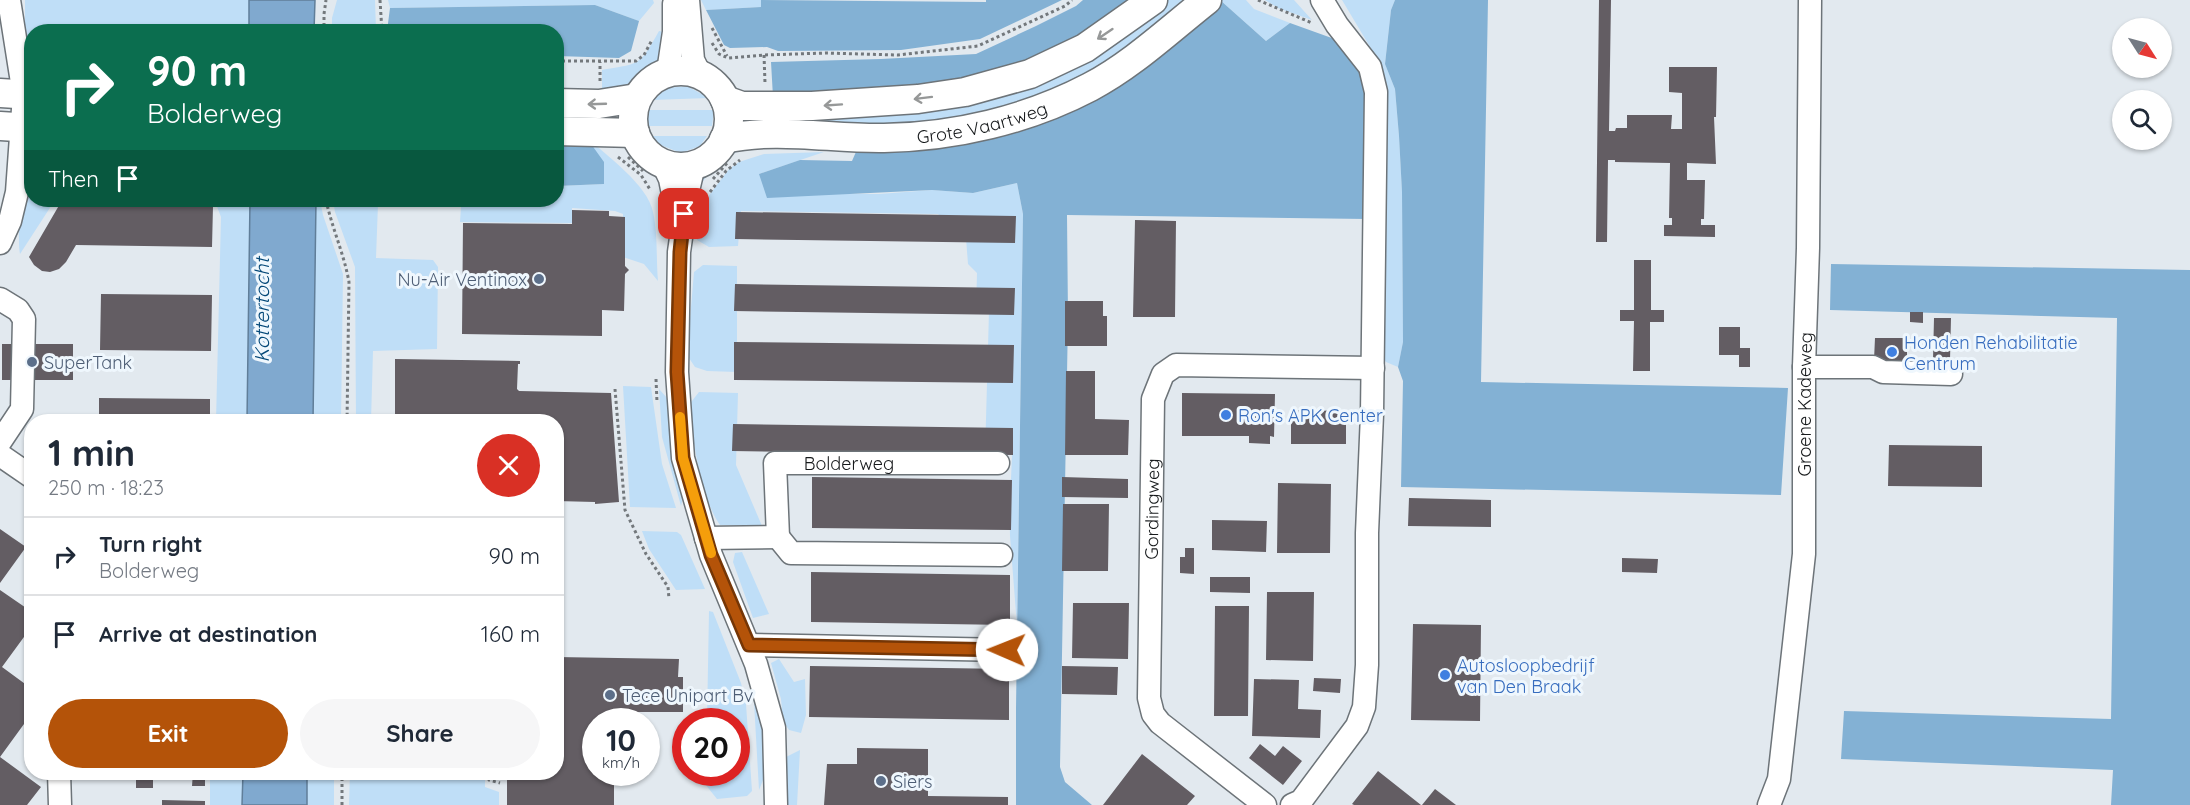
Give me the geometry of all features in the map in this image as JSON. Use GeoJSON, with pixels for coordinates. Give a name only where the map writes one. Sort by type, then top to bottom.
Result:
{"type":"FeatureCollection","features":[{"type":"Feature","properties":{"kind":"main road","name":"Grote Vaartweg"},"geometry":{"type":"LineString","coordinates":[[725,100],[742,106],[812,106],[918,99],[965,92],[1030,74],[1085,48],[1153,0]]}},
{"type":"Feature","properties":{"kind":"main road","name":"Grote Vaartweg"},"geometry":{"type":"LineString","coordinates":[[734,149],[742,135],[884,138],[945,134],[978,128],[1049,105],[1091,87],[1132,59],[1207,0]]}},
{"type":"Feature","properties":{"kind":"main road"},"geometry":{"type":"LineString","coordinates":[[679,70],[700,74],[715,85],[725,100],[734,149],[712,155],[694,165],[673,167],[663,164],[651,157],[634,134],[632,122],[637,98],[645,86],[669,72],[679,70]]}},
{"type":"Feature","properties":{"kind":"main road"},"geometry":{"type":"LineString","coordinates":[[564,103],[599,104],[637,98]]}},
{"type":"Feature","properties":{"kind":"main road"},"geometry":{"type":"LineString","coordinates":[[564,131],[634,134]]}},
{"type":"Feature","properties":{"kind":"street"},"geometry":{"type":"LineString","coordinates":[[0,22],[7,0]]}},
{"type":"Feature","properties":{"kind":"street"},"geometry":{"type":"LineString","coordinates":[[1,236],[10,221],[18,192],[19,94],[7,0]]}},
{"type":"Feature","properties":{"kind":"street"},"geometry":{"type":"LineString","coordinates":[[669,72],[675,0]]}},
{"type":"Feature","properties":{"kind":"street"},"geometry":{"type":"LineString","coordinates":[[673,32],[688,0]]}},
{"type":"Feature","properties":{"kind":"street"},"geometry":{"type":"LineString","coordinates":[[1311,0],[1337,25]]}},
{"type":"Feature","properties":{"kind":"street"},"geometry":{"type":"LineString","coordinates":[[1292,805],[1301,801],[1357,726],[1364,707],[1367,665],[1367,533],[1373,368],[1376,92],[1370,67],[1337,25],[1322,0]]}},
{"type":"Feature","properties":{"kind":"street","name":"Groene Kadeweg"},"geometry":{"type":"LineString","coordinates":[[1769,805],[1779,778],[1804,554],[1804,367],[1808,248],[1810,0]]}},
{"type":"Feature","properties":{"kind":"street"},"geometry":{"type":"LineString","coordinates":[[673,32],[700,74]]}},
{"type":"Feature","properties":{"kind":"street"},"geometry":{"type":"LineString","coordinates":[[663,164],[681,232]]}},
{"type":"Feature","properties":{"kind":"street"},"geometry":{"type":"LineString","coordinates":[[694,165],[681,232],[677,372],[683,458],[711,555],[756,664],[774,728],[776,805]]}},
{"type":"Feature","properties":{"kind":"street"},"geometry":{"type":"LineString","coordinates":[[0,299],[18,310],[24,319],[22,409],[0,441]]}},
{"type":"Feature","properties":{"kind":"street","name":"Gordingweg"},"geometry":{"type":"LineString","coordinates":[[1265,805],[1160,723],[1153,714],[1149,698],[1153,399],[1162,374],[1176,365],[1373,368]]}},
{"type":"Feature","properties":{"kind":"street"},"geometry":{"type":"LineString","coordinates":[[1804,367],[1873,367],[1883,372],[1951,374]]}},
{"type":"Feature","properties":{"kind":"street"},"geometry":{"type":"LineString","coordinates":[[0,455],[24,472]]}},
{"type":"Feature","properties":{"kind":"street","name":"Bolderweg"},"geometry":{"type":"LineString","coordinates":[[778,537],[775,463],[998,463]]}},
{"type":"Feature","properties":{"kind":"street"},"geometry":{"type":"LineString","coordinates":[[706,538],[778,537],[791,553],[1001,555]]}},
{"type":"Feature","properties":{"kind":"street"},"geometry":{"type":"LineString","coordinates":[[749,645],[1007,650]]}},
{"type":"Feature","properties":{"kind":"street"},"geometry":{"type":"LineString","coordinates":[[59,780],[60,805]]}},
{"type":"Feature","properties":{"kind":"path"},"geometry":{"type":"LineString","coordinates":[[324,24],[326,0]]}},
{"type":"Feature","properties":{"kind":"path"},"geometry":{"type":"LineString","coordinates":[[380,0],[382,24]]}},
{"type":"Feature","properties":{"kind":"path"},"geometry":{"type":"LineString","coordinates":[[564,61],[636,61],[673,32],[706,33],[719,54],[728,58],[826,53],[898,55],[978,46],[1065,6],[1072,0]]}},
{"type":"Feature","properties":{"kind":"path"},"geometry":{"type":"LineString","coordinates":[[1258,0],[1318,25],[1337,25]]}},
{"type":"Feature","properties":{"kind":"path"},"geometry":{"type":"LineString","coordinates":[[707,198],[722,176],[734,149]]}},
{"type":"Feature","properties":{"kind":"path"},"geometry":{"type":"LineString","coordinates":[[328,207],[345,260],[349,282],[347,414]]}},
{"type":"Feature","properties":{"kind":"path"},"geometry":{"type":"LineString","coordinates":[[615,389],[625,510],[646,554],[668,587],[669,598]]}},
{"type":"Feature","properties":{"kind":"path"},"geometry":{"type":"LineString","coordinates":[[342,780],[342,805]]}},
{"type":"Feature","properties":{"kind":"path"},"geometry":{"type":"LineString","coordinates":[[489,780],[500,783]]}},
{"type":"Feature","properties":{"kind":"shaded area"},"geometry":{"type":"Polygon","coordinates":[[[25,0],[249,0],[249,24],[25,24],[25,0]]]}},
{"type":"Feature","properties":{"kind":"shaded area"},"geometry":{"type":"Polygon","coordinates":[[[337,0],[375,0],[376,24],[332,24],[337,0]]]}},
{"type":"Feature","properties":{"kind":"shaded area"},"geometry":{"type":"Polygon","coordinates":[[[388,0],[653,0],[654,3],[639,21],[595,5],[390,8],[388,0]]]}},
{"type":"Feature","properties":{"kind":"shaded area"},"geometry":{"type":"Polygon","coordinates":[[[701,0],[761,0],[761,7],[706,10],[701,0]]]}},
{"type":"Feature","properties":{"kind":"shaded area"},"geometry":{"type":"Polygon","coordinates":[[[761,0],[986,2],[986,0],[1062,0],[980,39],[901,50],[778,51],[767,47],[730,48],[724,45],[706,10],[761,7],[761,0]]]}},
{"type":"Feature","properties":{"kind":"shaded area"},"geometry":{"type":"Polygon","coordinates":[[[1083,0],[1134,0],[1042,61],[982,79],[773,97],[771,62],[976,54],[1076,6],[1083,0]]]}},
{"type":"Feature","properties":{"kind":"shaded area"},"geometry":{"type":"Polygon","coordinates":[[[1166,0],[1188,0],[1159,25],[1084,77],[997,112],[916,126],[770,127],[1166,0]]]}},
{"type":"Feature","properties":{"kind":"shaded area"},"geometry":{"type":"Polygon","coordinates":[[[1220,0],[1246,0],[1254,9],[1290,23],[1266,41],[1220,0]]]}},
{"type":"Feature","properties":{"kind":"shaded area"},"geometry":{"type":"Polygon","coordinates":[[[1220,0],[1266,41],[1290,23],[1340,41],[1358,68],[1364,89],[1367,122],[1367,219],[1067,215],[1068,318],[1060,767],[1065,782],[1092,805],[1016,805],[1023,214],[1017,183],[973,193],[932,190],[767,198],[759,174],[800,160],[852,161],[859,145],[983,137],[1220,0]]]}},
{"type":"Feature","properties":{"kind":"shaded area"},"geometry":{"type":"Polygon","coordinates":[[[1265,0],[1294,0],[1312,20],[1278,8],[1265,0]]]}},
{"type":"Feature","properties":{"kind":"shaded area"},"geometry":{"type":"Polygon","coordinates":[[[1342,0],[1395,0],[1391,10],[1385,64],[1395,89],[1402,192],[1403,342],[1398,367],[1386,362],[1380,355],[1379,62],[1342,0]]]}},
{"type":"Feature","properties":{"kind":"shaded area"},"geometry":{"type":"Polygon","coordinates":[[[1395,0],[1488,0],[1481,382],[1788,388],[1781,495],[1401,487],[1403,381],[1398,367],[1403,342],[1402,192],[1395,89],[1385,64],[1391,10],[1395,0]]]}},
{"type":"Feature","properties":{"kind":"shaded area"},"geometry":{"type":"Polygon","coordinates":[[[595,5],[639,21],[631,51],[619,58],[564,56],[564,24],[388,24],[390,8],[595,5]]]}},
{"type":"Feature","properties":{"kind":"shaded area"},"geometry":{"type":"Polygon","coordinates":[[[659,31],[664,32],[662,50],[657,64],[631,87],[602,97],[602,70],[638,61],[643,57],[659,31]]]}},
{"type":"Feature","properties":{"kind":"shaded area"},"geometry":{"type":"Polygon","coordinates":[[[687,86],[709,98],[652,100],[667,88],[687,86]]]}},
{"type":"Feature","properties":{"kind":"shaded area"},"geometry":{"type":"Polygon","coordinates":[[[648,110],[714,110],[712,126],[647,126],[644,118],[648,110]]]}},
{"type":"Feature","properties":{"kind":"shaded area"},"geometry":{"type":"Polygon","coordinates":[[[653,136],[707,136],[700,146],[681,153],[653,142],[653,136]]]}},
{"type":"Feature","properties":{"kind":"shaded area"},"geometry":{"type":"Polygon","coordinates":[[[586,137],[635,181],[650,202],[656,229],[658,281],[644,264],[623,257],[623,214],[615,211],[572,208],[572,223],[460,222],[461,207],[564,207],[564,186],[604,184],[586,137]]]}},
{"type":"Feature","properties":{"kind":"shaded area"},"geometry":{"type":"Polygon","coordinates":[[[586,137],[604,162],[604,184],[564,186],[564,138],[586,137]]]}},
{"type":"Feature","properties":{"kind":"shaded area"},"geometry":{"type":"Polygon","coordinates":[[[754,143],[721,163],[695,193],[697,173],[712,164],[726,149],[754,143]]]}},
{"type":"Feature","properties":{"kind":"shaded area"},"geometry":{"type":"Polygon","coordinates":[[[824,152],[759,174],[828,194],[879,194],[932,190],[973,193],[1017,183],[1023,214],[1017,626],[1010,536],[1009,481],[1012,455],[985,455],[989,311],[976,312],[977,273],[968,264],[966,238],[938,214],[741,211],[738,246],[709,247],[697,240],[696,233],[701,232],[703,206],[729,169],[739,162],[764,154],[824,152]]]}},
{"type":"Feature","properties":{"kind":"shaded area"},"geometry":{"type":"Polygon","coordinates":[[[24,188],[24,207],[50,207],[20,254],[19,233],[24,188]]]}},
{"type":"Feature","properties":{"kind":"shaded area"},"geometry":{"type":"Polygon","coordinates":[[[217,207],[250,207],[247,414],[216,414],[221,217],[217,207]]]}},
{"type":"Feature","properties":{"kind":"shaded area"},"geometry":{"type":"Polygon","coordinates":[[[316,207],[321,207],[343,274],[341,414],[313,414],[316,207]]]}},
{"type":"Feature","properties":{"kind":"shaded area"},"geometry":{"type":"Polygon","coordinates":[[[334,207],[378,207],[376,258],[433,260],[438,267],[437,349],[373,351],[371,414],[356,414],[355,267],[334,207]]]}},
{"type":"Feature","properties":{"kind":"shaded area"},"geometry":{"type":"Polygon","coordinates":[[[1831,264],[2190,270],[2190,805],[2111,805],[2113,770],[1841,759],[1844,711],[2111,719],[2117,318],[1830,310],[1831,264]]]}},
{"type":"Feature","properties":{"kind":"shaded area"},"geometry":{"type":"Polygon","coordinates":[[[703,265],[737,266],[737,372],[707,371],[695,367],[687,355],[694,272],[703,265]]]}},
{"type":"Feature","properties":{"kind":"shaded area"},"geometry":{"type":"Polygon","coordinates":[[[623,386],[651,387],[662,464],[676,508],[630,507],[623,386]]]}},
{"type":"Feature","properties":{"kind":"shaded area"},"geometry":{"type":"Polygon","coordinates":[[[659,389],[668,399],[684,493],[681,506],[662,437],[659,389]]]}},
{"type":"Feature","properties":{"kind":"shaded area"},"geometry":{"type":"Polygon","coordinates":[[[699,392],[738,393],[736,465],[762,526],[720,525],[713,514],[699,468],[688,406],[699,392]]]}},
{"type":"Feature","properties":{"kind":"shaded area"},"geometry":{"type":"Polygon","coordinates":[[[642,531],[677,532],[681,535],[705,589],[676,590],[649,549],[642,531]]]}},
{"type":"Feature","properties":{"kind":"shaded area"},"geometry":{"type":"Polygon","coordinates":[[[742,552],[769,614],[753,618],[733,562],[735,553],[742,552]]]}},
{"type":"Feature","properties":{"kind":"shaded area"},"geometry":{"type":"Polygon","coordinates":[[[709,611],[713,612],[741,683],[746,708],[707,708],[709,611]]]}},
{"type":"Feature","properties":{"kind":"shaded area"},"geometry":{"type":"Polygon","coordinates":[[[724,612],[732,619],[763,715],[763,780],[759,790],[754,702],[750,684],[724,612]]]}},
{"type":"Feature","properties":{"kind":"shaded area"},"geometry":{"type":"Polygon","coordinates":[[[779,659],[794,682],[805,679],[806,715],[801,733],[789,730],[783,721],[781,699],[771,663],[779,659]]]}},
{"type":"Feature","properties":{"kind":"shaded area"},"geometry":{"type":"Polygon","coordinates":[[[800,750],[797,805],[786,805],[784,758],[800,750]]]}},
{"type":"Feature","properties":{"kind":"shaded area"},"geometry":{"type":"Polygon","coordinates":[[[750,762],[752,791],[747,796],[717,799],[707,786],[750,786],[750,762]]]}},
{"type":"Feature","properties":{"kind":"shaded area"},"geometry":{"type":"Polygon","coordinates":[[[210,780],[243,780],[242,805],[210,805],[210,780]]]}},
{"type":"Feature","properties":{"kind":"shaded area"},"geometry":{"type":"Polygon","coordinates":[[[307,780],[334,780],[334,805],[307,805],[307,780]]]}},
{"type":"Feature","properties":{"kind":"shaded area"},"geometry":{"type":"Polygon","coordinates":[[[350,780],[485,780],[485,787],[499,792],[499,805],[349,805],[350,780]]]}},
{"type":"Feature","properties":{"kind":"water"},"geometry":{"type":"Polygon","coordinates":[[[249,0],[315,0],[314,24],[249,24],[249,0]]]}},
{"type":"Feature","properties":{"kind":"water","name":"Kottertocht"},"geometry":{"type":"Polygon","coordinates":[[[250,207],[316,207],[313,414],[247,414],[250,207]]]}},
{"type":"Feature","properties":{"kind":"water"},"geometry":{"type":"Polygon","coordinates":[[[243,780],[307,780],[307,805],[242,805],[243,780]]]}},
{"type":"Feature","properties":{"kind":"building"},"geometry":{"type":"Polygon","coordinates":[[[1599,0],[1611,0],[1609,131],[1615,131],[1616,128],[1627,128],[1627,115],[1672,115],[1671,129],[1682,129],[1682,93],[1669,92],[1669,67],[1717,67],[1716,117],[1714,117],[1716,164],[1687,163],[1687,180],[1705,180],[1704,219],[1701,219],[1701,225],[1715,225],[1715,237],[1664,236],[1664,225],[1672,225],[1672,218],[1669,218],[1670,163],[1608,160],[1607,242],[1596,242],[1599,0]]]}},
{"type":"Feature","properties":{"kind":"building"},"geometry":{"type":"Polygon","coordinates":[[[58,207],[213,207],[212,247],[76,245],[66,262],[59,269],[50,272],[42,271],[29,257],[58,207]]]}},
{"type":"Feature","properties":{"kind":"building"},"geometry":{"type":"Polygon","coordinates":[[[572,210],[609,211],[609,216],[625,217],[625,266],[629,270],[625,274],[624,311],[602,310],[602,336],[462,334],[463,223],[572,224],[572,210]]]}},
{"type":"Feature","properties":{"kind":"building"},"geometry":{"type":"Polygon","coordinates":[[[736,212],[1016,216],[1015,243],[735,239],[736,212]]]}},
{"type":"Feature","properties":{"kind":"building"},"geometry":{"type":"Polygon","coordinates":[[[1135,220],[1176,221],[1175,317],[1133,317],[1135,220]]]}},
{"type":"Feature","properties":{"kind":"building"},"geometry":{"type":"Polygon","coordinates":[[[1634,260],[1651,260],[1651,310],[1664,310],[1664,322],[1650,322],[1650,371],[1633,371],[1634,321],[1620,321],[1620,310],[1634,310],[1634,260]]]}},
{"type":"Feature","properties":{"kind":"building"},"geometry":{"type":"Polygon","coordinates":[[[735,284],[1015,288],[1014,315],[734,311],[735,284]]]}},
{"type":"Feature","properties":{"kind":"building"},"geometry":{"type":"Polygon","coordinates":[[[101,294],[212,295],[211,351],[100,350],[101,294]]]}},
{"type":"Feature","properties":{"kind":"building"},"geometry":{"type":"Polygon","coordinates":[[[1065,301],[1103,301],[1103,316],[1107,316],[1107,346],[1065,346],[1065,301]]]}},
{"type":"Feature","properties":{"kind":"building"},"geometry":{"type":"Polygon","coordinates":[[[1910,312],[1923,312],[1923,323],[1910,322],[1910,312]]]}},
{"type":"Feature","properties":{"kind":"building"},"geometry":{"type":"Polygon","coordinates":[[[1934,318],[1951,318],[1950,360],[1955,360],[1955,369],[1928,369],[1928,360],[1933,360],[1934,318]]]}},
{"type":"Feature","properties":{"kind":"building"},"geometry":{"type":"Polygon","coordinates":[[[1719,327],[1740,327],[1740,348],[1750,348],[1750,367],[1739,367],[1739,355],[1719,355],[1719,327]]]}},
{"type":"Feature","properties":{"kind":"building"},"geometry":{"type":"Polygon","coordinates":[[[1875,338],[1907,338],[1907,360],[1913,360],[1912,369],[1895,369],[1895,361],[1874,360],[1875,338]]]}},
{"type":"Feature","properties":{"kind":"building"},"geometry":{"type":"Polygon","coordinates":[[[734,342],[1014,345],[1013,383],[734,380],[734,342]]]}},
{"type":"Feature","properties":{"kind":"building"},"geometry":{"type":"Polygon","coordinates":[[[2,344],[73,344],[73,380],[2,380],[2,344]]]}},
{"type":"Feature","properties":{"kind":"building"},"geometry":{"type":"Polygon","coordinates":[[[395,359],[520,361],[517,389],[519,391],[611,393],[619,502],[595,504],[595,502],[564,501],[564,414],[395,414],[395,359]]]}},
{"type":"Feature","properties":{"kind":"building"},"geometry":{"type":"Polygon","coordinates":[[[1066,371],[1095,371],[1095,419],[1129,420],[1128,455],[1065,455],[1066,371]]]}},
{"type":"Feature","properties":{"kind":"building"},"geometry":{"type":"Polygon","coordinates":[[[1182,393],[1275,394],[1274,437],[1270,436],[1270,444],[1249,443],[1249,436],[1182,436],[1182,393]]]}},
{"type":"Feature","properties":{"kind":"building"},"geometry":{"type":"Polygon","coordinates":[[[99,398],[210,399],[210,414],[99,414],[99,398]]]}},
{"type":"Feature","properties":{"kind":"building"},"geometry":{"type":"Polygon","coordinates":[[[1291,410],[1346,411],[1346,444],[1291,444],[1291,410]]]}},
{"type":"Feature","properties":{"kind":"building"},"geometry":{"type":"Polygon","coordinates":[[[733,424],[1013,428],[1013,455],[732,451],[733,424]]]}},
{"type":"Feature","properties":{"kind":"building"},"geometry":{"type":"Polygon","coordinates":[[[1889,445],[1982,446],[1982,487],[1888,486],[1889,445]]]}},
{"type":"Feature","properties":{"kind":"building"},"geometry":{"type":"Polygon","coordinates":[[[812,477],[1012,480],[1011,530],[812,528],[812,477]]]}},
{"type":"Feature","properties":{"kind":"building"},"geometry":{"type":"Polygon","coordinates":[[[1062,477],[1128,479],[1128,498],[1062,497],[1062,477]]]}},
{"type":"Feature","properties":{"kind":"building"},"geometry":{"type":"Polygon","coordinates":[[[1278,483],[1331,484],[1330,553],[1277,553],[1278,483]]]}},
{"type":"Feature","properties":{"kind":"building"},"geometry":{"type":"Polygon","coordinates":[[[1409,498],[1491,500],[1491,527],[1408,526],[1409,498]]]}},
{"type":"Feature","properties":{"kind":"building"},"geometry":{"type":"Polygon","coordinates":[[[1063,504],[1109,504],[1108,571],[1062,571],[1063,504]]]}},
{"type":"Feature","properties":{"kind":"building"},"geometry":{"type":"Polygon","coordinates":[[[1212,520],[1267,521],[1266,552],[1212,550],[1212,520]]]}},
{"type":"Feature","properties":{"kind":"building"},"geometry":{"type":"Polygon","coordinates":[[[0,529],[24,546],[24,550],[0,583],[0,529]]]}},
{"type":"Feature","properties":{"kind":"building"},"geometry":{"type":"Polygon","coordinates":[[[1185,548],[1194,548],[1194,574],[1180,573],[1180,557],[1185,557],[1185,548]]]}},
{"type":"Feature","properties":{"kind":"building"},"geometry":{"type":"Polygon","coordinates":[[[1622,558],[1658,559],[1657,573],[1622,572],[1622,558]]]}},
{"type":"Feature","properties":{"kind":"building"},"geometry":{"type":"Polygon","coordinates":[[[811,572],[1010,575],[1010,625],[811,622],[811,572]]]}},
{"type":"Feature","properties":{"kind":"building"},"geometry":{"type":"Polygon","coordinates":[[[1210,577],[1250,577],[1250,593],[1210,592],[1210,577]]]}},
{"type":"Feature","properties":{"kind":"building"},"geometry":{"type":"Polygon","coordinates":[[[0,590],[24,606],[24,637],[2,667],[24,683],[24,724],[0,757],[0,590]]]}},
{"type":"Feature","properties":{"kind":"building"},"geometry":{"type":"Polygon","coordinates":[[[1267,592],[1314,592],[1313,661],[1266,660],[1267,592]]]}},
{"type":"Feature","properties":{"kind":"building"},"geometry":{"type":"Polygon","coordinates":[[[1073,603],[1129,603],[1128,659],[1072,658],[1073,603]]]}},
{"type":"Feature","properties":{"kind":"building"},"geometry":{"type":"Polygon","coordinates":[[[1215,606],[1249,606],[1248,716],[1214,716],[1215,606]]]}},
{"type":"Feature","properties":{"kind":"building"},"geometry":{"type":"Polygon","coordinates":[[[1413,624],[1481,625],[1480,721],[1411,720],[1413,624]]]}},
{"type":"Feature","properties":{"kind":"building"},"geometry":{"type":"Polygon","coordinates":[[[564,657],[679,659],[678,677],[683,677],[683,708],[672,708],[672,712],[660,712],[660,708],[582,708],[582,786],[614,786],[614,805],[507,805],[507,780],[564,780],[564,657]]]}},
{"type":"Feature","properties":{"kind":"building"},"geometry":{"type":"Polygon","coordinates":[[[810,666],[1009,669],[1009,720],[809,717],[810,666]]]}},
{"type":"Feature","properties":{"kind":"building"},"geometry":{"type":"Polygon","coordinates":[[[1062,666],[1118,667],[1117,695],[1062,694],[1062,666]]]}},
{"type":"Feature","properties":{"kind":"building"},"geometry":{"type":"Polygon","coordinates":[[[1314,678],[1341,679],[1340,693],[1313,691],[1314,678]]]}},
{"type":"Feature","properties":{"kind":"building"},"geometry":{"type":"Polygon","coordinates":[[[1254,679],[1299,680],[1298,709],[1321,710],[1320,738],[1252,736],[1254,679]]]}},
{"type":"Feature","properties":{"kind":"building"},"geometry":{"type":"Polygon","coordinates":[[[1260,744],[1275,756],[1283,746],[1302,761],[1283,785],[1249,758],[1260,744]]]}},
{"type":"Feature","properties":{"kind":"building"},"geometry":{"type":"Polygon","coordinates":[[[857,748],[928,749],[928,796],[1008,797],[1008,805],[824,805],[827,764],[857,764],[857,748]]]}},
{"type":"Feature","properties":{"kind":"building"},"geometry":{"type":"Polygon","coordinates":[[[1142,754],[1195,796],[1187,805],[1103,805],[1142,754]]]}},
{"type":"Feature","properties":{"kind":"building"},"geometry":{"type":"Polygon","coordinates":[[[0,757],[24,775],[24,780],[31,780],[41,787],[27,805],[0,805],[0,757]]]}},
{"type":"Feature","properties":{"kind":"building"},"geometry":{"type":"Polygon","coordinates":[[[1378,771],[1421,805],[1352,804],[1378,771]]]}},
{"type":"Feature","properties":{"kind":"building"},"geometry":{"type":"Polygon","coordinates":[[[136,780],[153,780],[153,788],[136,788],[136,780]]]}},
{"type":"Feature","properties":{"kind":"building"},"geometry":{"type":"Polygon","coordinates":[[[192,780],[205,780],[205,786],[192,786],[192,780]]]}},
{"type":"Feature","properties":{"kind":"building"},"geometry":{"type":"Polygon","coordinates":[[[1435,789],[1456,805],[1422,805],[1435,789]]]}},
{"type":"Feature","properties":{"kind":"building"},"geometry":{"type":"Polygon","coordinates":[[[162,800],[205,801],[205,805],[162,805],[162,800]]]}},
{"type":"Feature","properties":{"kind":"slow traffic"},"geometry":{"type":"LineString","coordinates":[[680,417],[683,458],[711,553]]}},
{"type":"Feature","properties":{"kind":"place","name":"Nu-Air Ventinox"},"geometry":{"type":"Point","coordinates":[539,279]}},
{"type":"Feature","properties":{"kind":"place","name":"Honden Rehabilitatie Centrum"},"geometry":{"type":"Point","coordinates":[1892,352]}},
{"type":"Feature","properties":{"kind":"place","name":"SuperTank"},"geometry":{"type":"Point","coordinates":[32,362]}},
{"type":"Feature","properties":{"kind":"place","name":"Ron's APK Center"},"geometry":{"type":"Point","coordinates":[1226,415]}},
{"type":"Feature","properties":{"kind":"place","name":"Autosloopbedrijf van Den Braak"},"geometry":{"type":"Point","coordinates":[1445,675]}},
{"type":"Feature","properties":{"kind":"place","name":"Tece Unipart Bv"},"geometry":{"type":"Point","coordinates":[610,695]}},
{"type":"Feature","properties":{"kind":"place","name":"Siers"},"geometry":{"type":"Point","coordinates":[881,781]}},
{"type":"Feature","properties":{"kind":"route"},"geometry":{"type":"LineString","coordinates":[[684,214],[680,252],[677,372],[683,458],[711,555],[749,645],[1007,650]]}}]}
